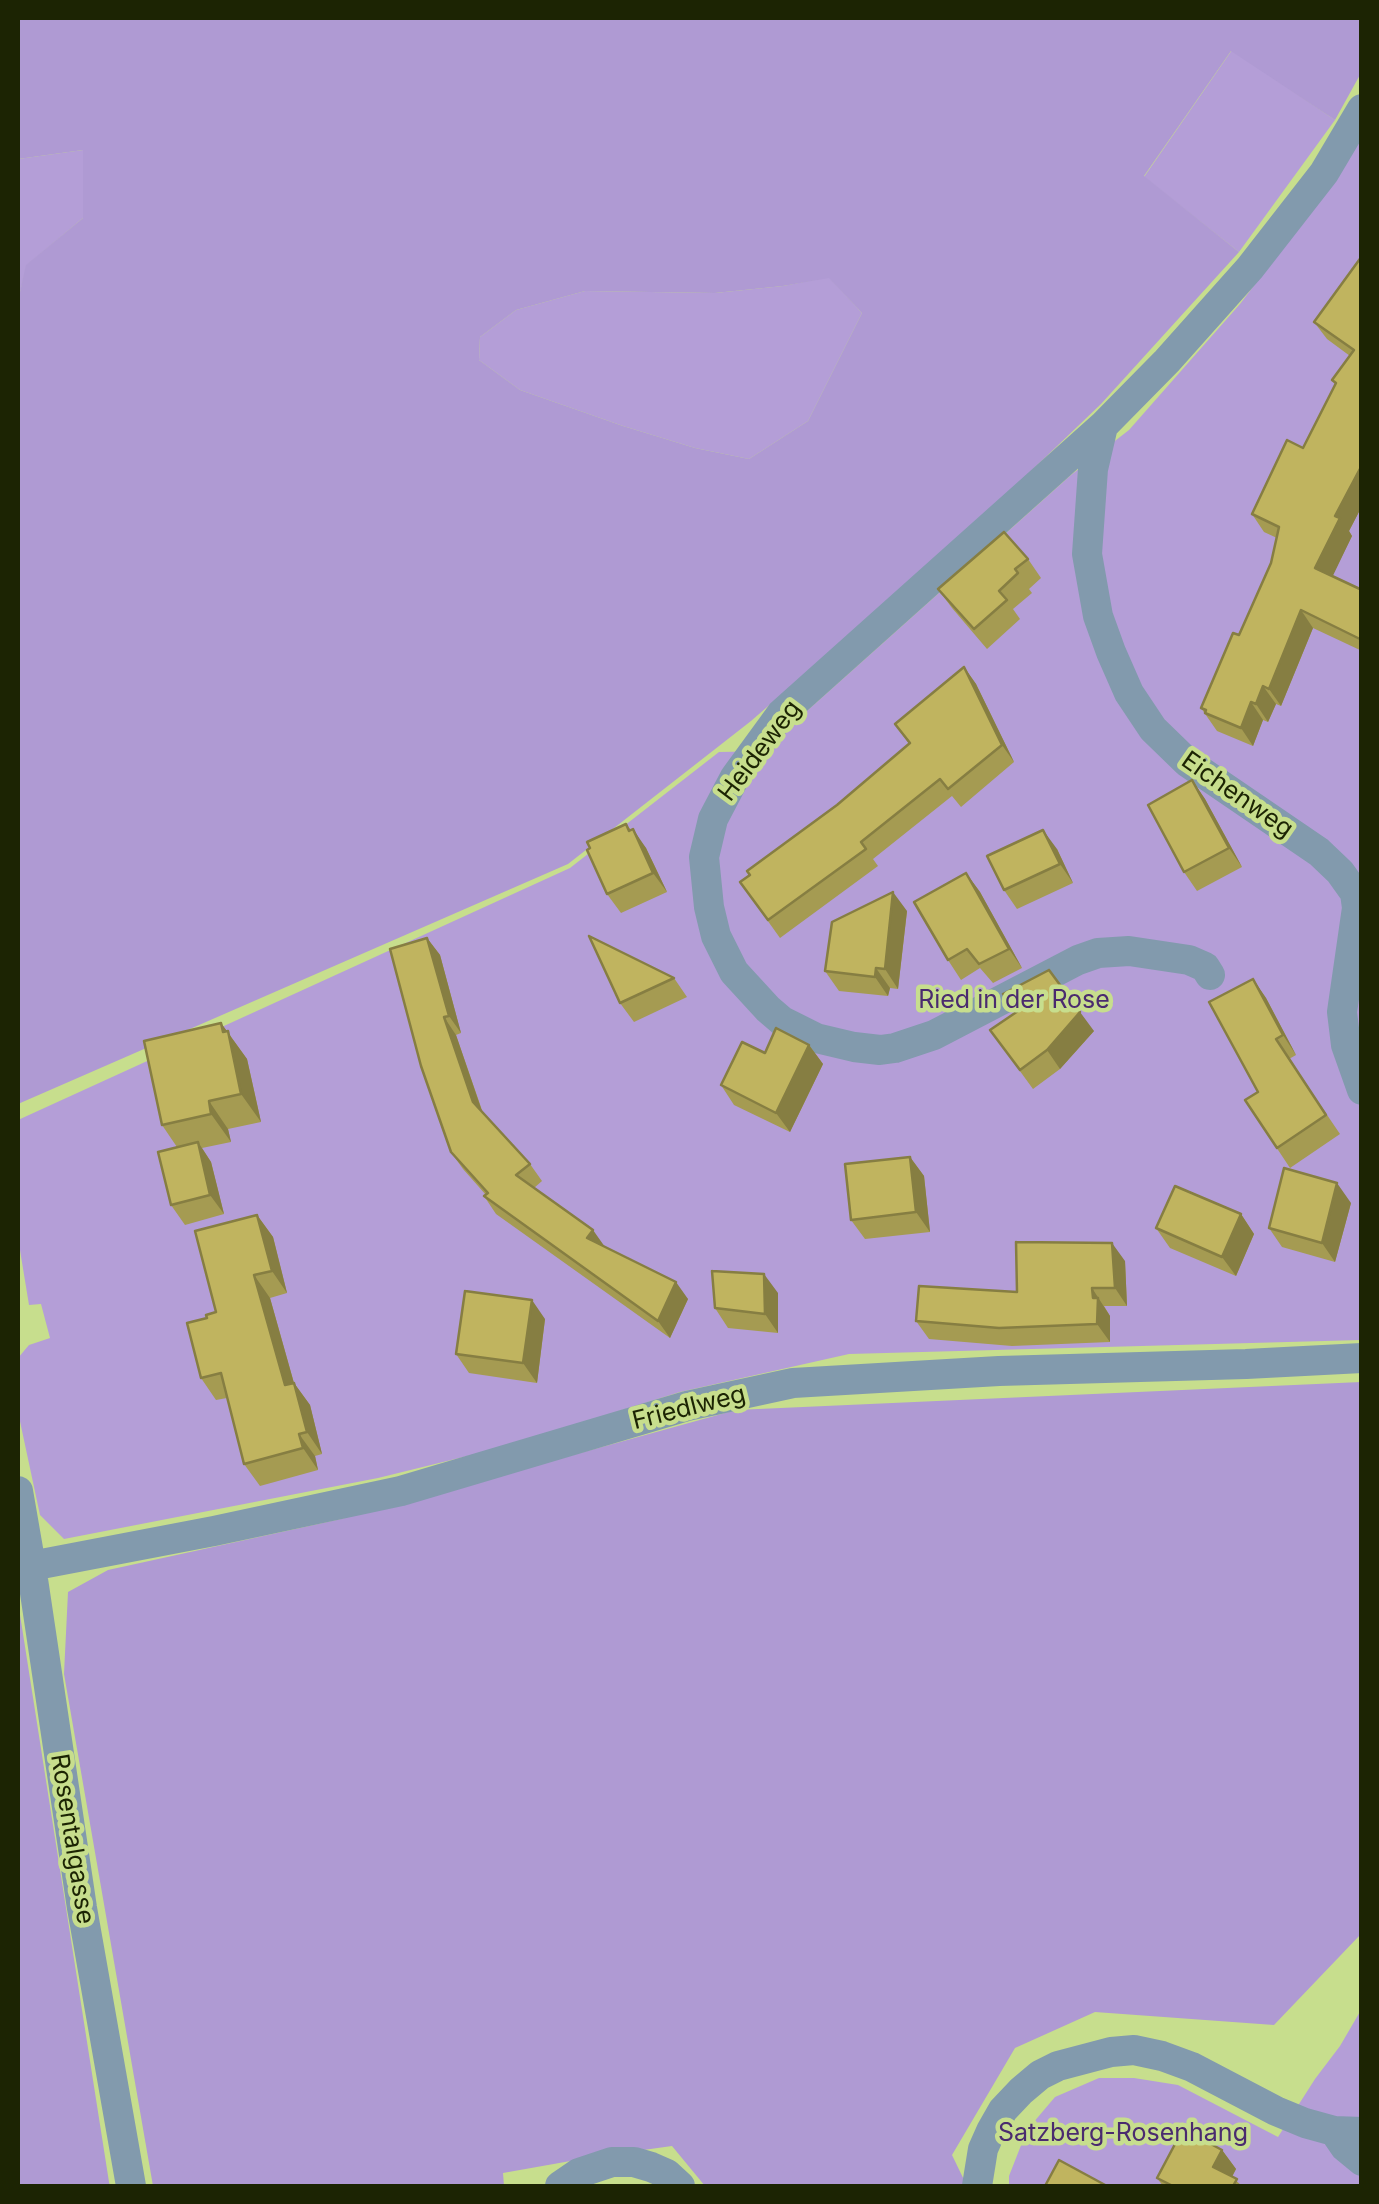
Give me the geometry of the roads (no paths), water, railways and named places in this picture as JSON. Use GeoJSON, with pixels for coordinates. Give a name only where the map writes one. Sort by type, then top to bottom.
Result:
{"type":"FeatureCollection","features":[{"type":"Feature","properties":{"kind":"street"},"geometry":{"type":"LineString","coordinates":[[1103,426],[1250,268],[1324,173],[1362,109]]}},
{"type":"Feature","properties":{"kind":"street","name":"Heideweg"},"geometry":{"type":"LineString","coordinates":[[1103,426],[781,714],[735,778],[713,819],[704,857],[708,907],[716,936],[734,972],[768,1009],[782,1021],[816,1038],[854,1047],[895,1048],[934,1035],[1098,953],[1129,951],[1189,960],[1210,975]]}},
{"type":"Feature","properties":{"kind":"street","name":"Eichenweg"},"geometry":{"type":"LineString","coordinates":[[1103,426],[1093,469],[1088,554],[1098,616],[1111,652],[1129,693],[1153,729],[1187,762],[1320,852],[1354,893],[1357,908],[1342,1012],[1346,1045],[1362,1090]]}},
{"type":"Feature","properties":{"kind":"street","name":"Friedlweg"},"geometry":{"type":"LineString","coordinates":[[31,1566],[400,1491],[687,1406],[793,1383],[1000,1370],[1362,1358]]}},
{"type":"Feature","properties":{"kind":"street","name":"Rosentalgasse"},"geometry":{"type":"LineString","coordinates":[[18,1491],[82,1908],[131,2186]]}},
{"type":"Feature","properties":{"kind":"street"},"geometry":{"type":"LineString","coordinates":[[976,2186],[991,2131],[1021,2091],[1058,2066],[1134,2050],[1192,2067],[1305,2123],[1348,2132],[1345,2148],[1362,2161]]}},
{"type":"Feature","properties":{"kind":"street"},"geometry":{"type":"LineString","coordinates":[[560,2186],[579,2173],[612,2162],[650,2167],[680,2186]]}},
{"type":"Feature","properties":{"kind":"park label","name":"Ried in der Rose"},"geometry":{"type":"Point","coordinates":[1014,1000]}},
{"type":"Feature","properties":{"kind":"park label","name":"Satzberg-Rosenhang"},"geometry":{"type":"Point","coordinates":[1123,2133]}}]}
